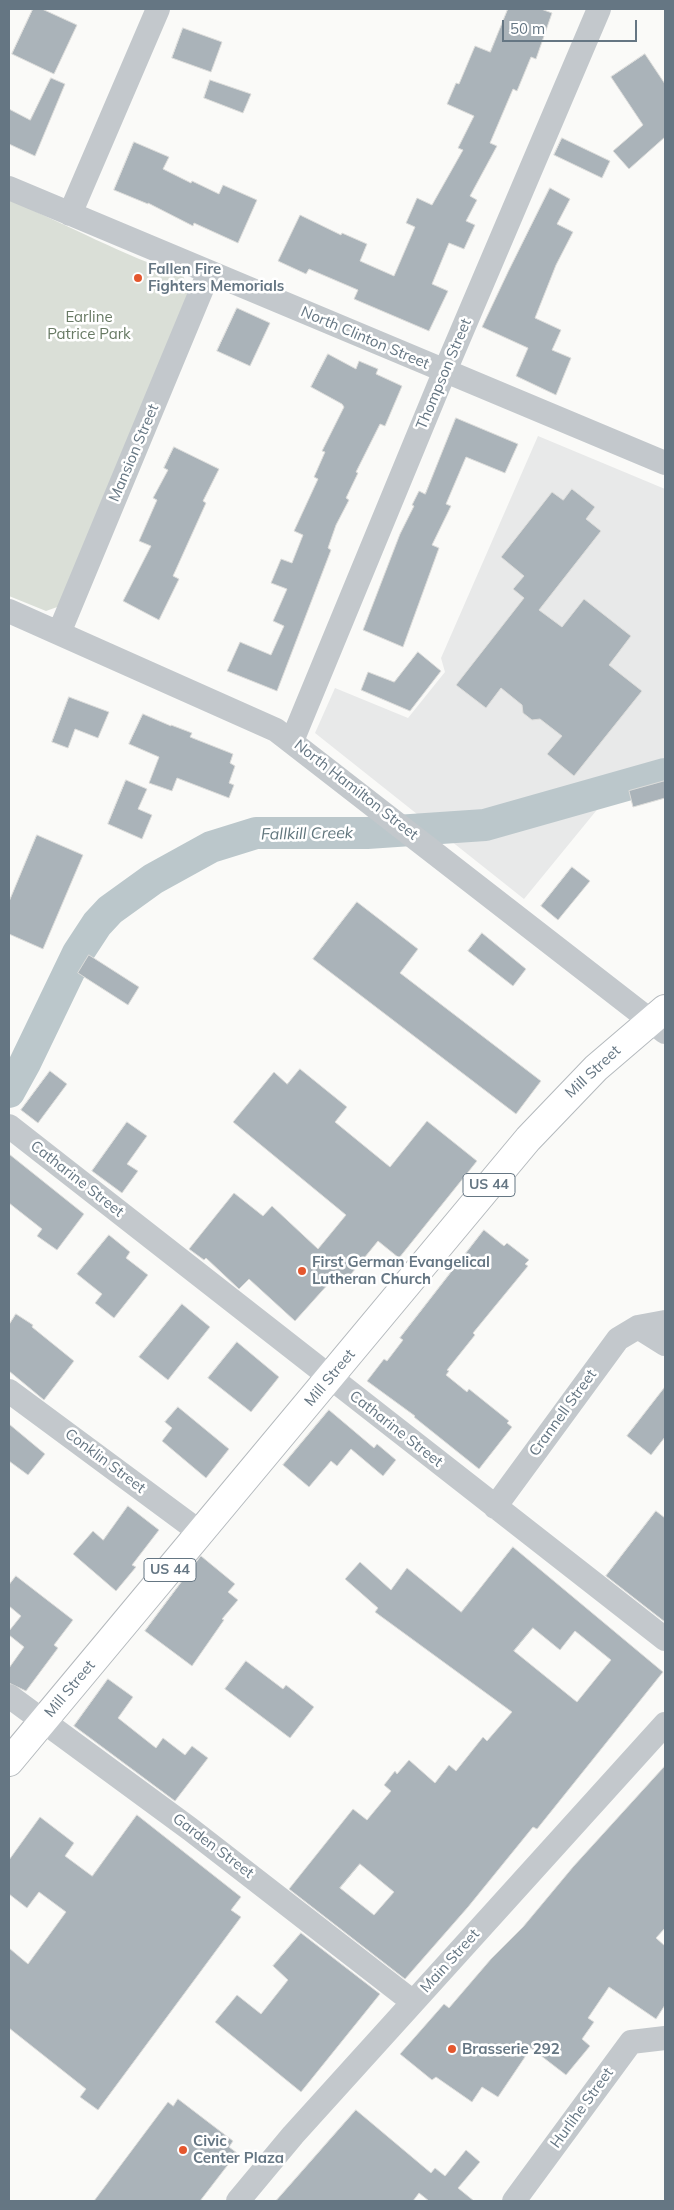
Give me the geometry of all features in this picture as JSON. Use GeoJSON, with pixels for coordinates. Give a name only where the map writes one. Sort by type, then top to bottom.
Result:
{"type":"FeatureCollection","features":[{"type":"Feature","properties":{"kind":"highway","name":"Mill Street"},"geometry":{"type":"LineString","coordinates":[[9,1762],[550,1114],[596,1068],[660,1021]]}},
{"type":"Feature","properties":{"kind":"street"},"geometry":{"type":"LineString","coordinates":[[70,214],[158,9]]}},
{"type":"Feature","properties":{"kind":"street","name":"Thompson Street"},"geometry":{"type":"LineString","coordinates":[[292,741],[445,371],[598,9]]}},
{"type":"Feature","properties":{"kind":"street","name":"North Clinton Street"},"geometry":{"type":"LineString","coordinates":[[9,188],[665,463]]}},
{"type":"Feature","properties":{"kind":"street","name":"Mansion Street"},"geometry":{"type":"LineString","coordinates":[[59,633],[209,272]]}},
{"type":"Feature","properties":{"kind":"street","name":"North Hamilton Street"},"geometry":{"type":"LineString","coordinates":[[9,611],[276,730],[395,820],[552,946],[660,1021]]}},
{"type":"Feature","properties":{"kind":"street","name":"Catharine Street"},"geometry":{"type":"LineString","coordinates":[[9,1126],[665,1639]]}},
{"type":"Feature","properties":{"kind":"street","name":"Crannell Street"},"geometry":{"type":"LineString","coordinates":[[495,1507],[618,1338],[638,1327],[665,1322]]}},
{"type":"Feature","properties":{"kind":"street"},"geometry":{"type":"LineString","coordinates":[[638,1327],[665,1344]]}},
{"type":"Feature","properties":{"kind":"street","name":"Conklin Street"},"geometry":{"type":"LineString","coordinates":[[9,1391],[201,1533]]}},
{"type":"Feature","properties":{"kind":"street","name":"Garden Street"},"geometry":{"type":"LineString","coordinates":[[9,1696],[287,1903],[413,2002]]}},
{"type":"Feature","properties":{"kind":"street","name":"Main Street"},"geometry":{"type":"LineString","coordinates":[[238,2201],[293,2135],[665,1724]]}},
{"type":"Feature","properties":{"kind":"street","name":"Hurlihe Street"},"geometry":{"type":"LineString","coordinates":[[514,2201],[631,2042],[665,2038]]}},
{"type":"Feature","properties":{"kind":"shaded area"},"geometry":{"type":"Polygon","coordinates":[[[538,436],[665,489],[665,767],[610,784],[605,800],[524,899],[315,733],[335,688],[408,718],[445,672],[441,658],[538,436]]]}},
{"type":"Feature","properties":{"kind":"green space","name":"Earline Patrice Park"},"geometry":{"type":"Polygon","coordinates":[[[9,200],[139,259],[183,275],[189,294],[60,606],[46,611],[9,596],[9,200]]]}},
{"type":"Feature","properties":{"kind":"building"},"geometry":{"type":"Polygon","coordinates":[[[33,9],[42,9],[77,25],[54,74],[12,54],[33,9]]]}},
{"type":"Feature","properties":{"kind":"building"},"geometry":{"type":"Polygon","coordinates":[[[508,9],[541,9],[552,13],[536,59],[531,57],[517,91],[513,89],[490,143],[497,146],[470,196],[477,200],[466,221],[475,225],[464,249],[449,243],[432,284],[448,291],[429,331],[354,299],[358,290],[309,269],[306,274],[278,261],[300,215],[341,235],[342,233],[367,244],[360,261],[394,276],[415,227],[406,223],[417,198],[432,205],[463,150],[458,148],[474,116],[447,104],[456,83],[459,84],[475,46],[490,52],[508,9]]]}},
{"type":"Feature","properties":{"kind":"building"},"geometry":{"type":"Polygon","coordinates":[[[183,28],[222,42],[211,72],[172,58],[183,28]]]}},
{"type":"Feature","properties":{"kind":"building"},"geometry":{"type":"Polygon","coordinates":[[[645,54],[665,84],[665,137],[629,169],[613,151],[643,125],[611,77],[645,54]]]}},
{"type":"Feature","properties":{"kind":"building"},"geometry":{"type":"Polygon","coordinates":[[[51,78],[65,84],[35,156],[9,144],[9,109],[30,120],[51,78]]]}},
{"type":"Feature","properties":{"kind":"building"},"geometry":{"type":"Polygon","coordinates":[[[210,80],[251,94],[243,113],[204,98],[210,80]]]}},
{"type":"Feature","properties":{"kind":"building"},"geometry":{"type":"Polygon","coordinates":[[[562,138],[610,161],[602,178],[554,155],[562,138]]]}},
{"type":"Feature","properties":{"kind":"building"},"geometry":{"type":"Polygon","coordinates":[[[134,142],[169,157],[163,169],[191,183],[192,181],[219,194],[223,185],[257,200],[238,243],[194,223],[193,226],[148,203],[114,190],[134,142]]]}},
{"type":"Feature","properties":{"kind":"building"},"geometry":{"type":"Polygon","coordinates":[[[550,188],[570,199],[557,224],[573,232],[556,265],[535,318],[561,330],[552,350],[571,358],[556,395],[516,376],[528,348],[482,327],[550,188]]]}},
{"type":"Feature","properties":{"kind":"building"},"geometry":{"type":"Polygon","coordinates":[[[237,308],[270,323],[250,366],[217,351],[237,308]]]}},
{"type":"Feature","properties":{"kind":"building"},"geometry":{"type":"Polygon","coordinates":[[[328,354],[356,369],[359,361],[378,369],[376,374],[402,386],[385,426],[380,424],[356,472],[358,473],[346,498],[349,500],[336,525],[328,548],[331,550],[277,691],[227,671],[240,642],[271,655],[284,626],[273,621],[287,589],[271,583],[281,559],[292,563],[303,535],[294,531],[318,479],[314,477],[325,452],[322,451],[344,407],[342,404],[311,387],[328,354]]]}},
{"type":"Feature","properties":{"kind":"building"},"geometry":{"type":"Polygon","coordinates":[[[456,418],[518,444],[505,473],[466,457],[446,504],[451,506],[432,545],[439,548],[403,647],[363,630],[400,534],[414,506],[412,505],[419,491],[425,494],[456,418]]]}},
{"type":"Feature","properties":{"kind":"building"},"geometry":{"type":"Polygon","coordinates":[[[174,447],[219,469],[203,501],[206,503],[173,576],[179,579],[159,620],[123,601],[151,546],[139,541],[157,500],[153,498],[168,470],[164,468],[174,447]]]}},
{"type":"Feature","properties":{"kind":"building"},"geometry":{"type":"Polygon","coordinates":[[[572,489],[595,507],[586,519],[601,531],[539,610],[562,627],[584,599],[631,636],[609,665],[642,691],[574,776],[547,754],[562,736],[540,719],[532,720],[523,713],[522,705],[501,688],[486,708],[456,685],[524,598],[513,589],[524,576],[501,557],[552,492],[563,500],[572,489]]]}},
{"type":"Feature","properties":{"kind":"building"},"geometry":{"type":"Polygon","coordinates":[[[418,652],[441,671],[410,711],[361,690],[368,672],[394,682],[418,652]]]}},
{"type":"Feature","properties":{"kind":"building"},"geometry":{"type":"Polygon","coordinates":[[[69,697],[109,712],[98,738],[75,729],[68,748],[52,742],[69,697]]]}},
{"type":"Feature","properties":{"kind":"building"},"geometry":{"type":"Polygon","coordinates":[[[143,714],[192,733],[190,737],[233,754],[230,763],[235,766],[229,783],[234,785],[229,798],[177,778],[172,791],[149,783],[159,757],[129,744],[143,714]]]}},
{"type":"Feature","properties":{"kind":"building"},"geometry":{"type":"Polygon","coordinates":[[[126,780],[147,789],[138,809],[152,815],[142,839],[108,824],[126,780]]]}},
{"type":"Feature","properties":{"kind":"building"},"geometry":{"type":"Polygon","coordinates":[[[665,781],[665,798],[633,807],[629,791],[665,781]]]}},
{"type":"Feature","properties":{"kind":"building"},"geometry":{"type":"Polygon","coordinates":[[[37,835],[83,855],[43,949],[9,934],[9,902],[37,835]]]}},
{"type":"Feature","properties":{"kind":"building"},"geometry":{"type":"Polygon","coordinates":[[[572,867],[590,881],[558,920],[541,906],[572,867]]]}},
{"type":"Feature","properties":{"kind":"building"},"geometry":{"type":"Polygon","coordinates":[[[357,902],[418,949],[400,973],[541,1081],[516,1114],[313,959],[357,902]]]}},
{"type":"Feature","properties":{"kind":"building"},"geometry":{"type":"Polygon","coordinates":[[[482,933],[526,969],[513,986],[468,951],[482,933]]]}},
{"type":"Feature","properties":{"kind":"building"},"geometry":{"type":"Polygon","coordinates":[[[89,955],[139,987],[128,1005],[78,973],[89,955]]]}},
{"type":"Feature","properties":{"kind":"building"},"geometry":{"type":"Polygon","coordinates":[[[300,1069],[347,1107],[335,1122],[390,1167],[427,1121],[477,1161],[399,1258],[378,1241],[347,1279],[339,1272],[295,1321],[249,1279],[239,1289],[206,1258],[204,1260],[189,1249],[234,1193],[263,1216],[272,1206],[318,1249],[346,1215],[233,1122],[274,1072],[287,1084],[300,1069]]]}},
{"type":"Feature","properties":{"kind":"building"},"geometry":{"type":"Polygon","coordinates":[[[50,1071],[67,1084],[38,1123],[21,1110],[50,1071]]]}},
{"type":"Feature","properties":{"kind":"building"},"geometry":{"type":"Polygon","coordinates":[[[127,1122],[147,1136],[127,1164],[138,1171],[122,1193],[92,1171],[127,1122]]]}},
{"type":"Feature","properties":{"kind":"building"},"geometry":{"type":"Polygon","coordinates":[[[9,1154],[84,1214],[57,1250],[37,1236],[42,1229],[9,1203],[9,1154]]]}},
{"type":"Feature","properties":{"kind":"building"},"geometry":{"type":"Polygon","coordinates":[[[484,1230],[504,1246],[507,1243],[529,1260],[525,1264],[528,1266],[473,1333],[475,1335],[447,1370],[449,1371],[446,1375],[467,1392],[469,1389],[509,1421],[507,1423],[512,1427],[479,1469],[415,1416],[367,1381],[384,1359],[387,1361],[403,1340],[400,1338],[484,1230]]]}},
{"type":"Feature","properties":{"kind":"building"},"geometry":{"type":"Polygon","coordinates":[[[109,1235],[130,1252],[126,1258],[148,1275],[114,1318],[95,1303],[102,1294],[77,1274],[109,1235]]]}},
{"type":"Feature","properties":{"kind":"building"},"geometry":{"type":"Polygon","coordinates":[[[182,1304],[210,1327],[168,1380],[139,1357],[182,1304]]]}},
{"type":"Feature","properties":{"kind":"building"},"geometry":{"type":"Polygon","coordinates":[[[16,1314],[33,1325],[32,1327],[74,1361],[44,1400],[9,1371],[9,1325],[16,1314]]]}},
{"type":"Feature","properties":{"kind":"building"},"geometry":{"type":"Polygon","coordinates":[[[237,1342],[279,1377],[251,1412],[208,1378],[237,1342]]]}},
{"type":"Feature","properties":{"kind":"building"},"geometry":{"type":"Polygon","coordinates":[[[665,1387],[665,1437],[651,1455],[627,1436],[665,1387]]]}},
{"type":"Feature","properties":{"kind":"building"},"geometry":{"type":"Polygon","coordinates":[[[178,1407],[229,1449],[206,1478],[162,1441],[172,1428],[165,1422],[178,1407]]]}},
{"type":"Feature","properties":{"kind":"building"},"geometry":{"type":"Polygon","coordinates":[[[329,1410],[374,1448],[377,1444],[396,1460],[383,1476],[351,1449],[337,1466],[331,1461],[309,1487],[283,1465],[329,1410]]]}},
{"type":"Feature","properties":{"kind":"building"},"geometry":{"type":"Polygon","coordinates":[[[9,1424],[45,1454],[28,1475],[9,1461],[9,1424]]]}},
{"type":"Feature","properties":{"kind":"building"},"geometry":{"type":"Polygon","coordinates":[[[128,1506],[159,1530],[132,1565],[136,1567],[116,1591],[73,1554],[93,1531],[103,1540],[128,1506]]]}},
{"type":"Feature","properties":{"kind":"building"},"geometry":{"type":"Polygon","coordinates":[[[656,1511],[665,1518],[665,1622],[606,1576],[656,1511]]]}},
{"type":"Feature","properties":{"kind":"building"},"geometry":{"type":"Polygon","coordinates":[[[513,1547],[663,1672],[537,1829],[533,1827],[468,1907],[405,1979],[289,1889],[353,1809],[367,1820],[391,1791],[384,1785],[395,1771],[397,1774],[409,1760],[435,1783],[449,1765],[456,1771],[483,1737],[487,1741],[512,1712],[375,1612],[378,1608],[345,1579],[360,1562],[391,1590],[407,1568],[461,1612],[513,1547]],[[533,1628],[514,1651],[577,1702],[611,1660],[575,1631],[560,1650],[533,1628]],[[360,1864],[340,1888],[374,1915],[394,1892],[360,1864]]]}},
{"type":"Feature","properties":{"kind":"building"},"geometry":{"type":"Polygon","coordinates":[[[201,1556],[235,1584],[228,1592],[238,1600],[222,1619],[224,1620],[192,1666],[145,1631],[201,1556]]]}},
{"type":"Feature","properties":{"kind":"building"},"geometry":{"type":"Polygon","coordinates":[[[16,1576],[73,1620],[54,1645],[58,1648],[26,1691],[9,1683],[9,1668],[24,1647],[9,1635],[9,1631],[21,1616],[9,1606],[9,1585],[16,1576]]]}},
{"type":"Feature","properties":{"kind":"building"},"geometry":{"type":"Polygon","coordinates":[[[246,1661],[283,1689],[286,1685],[314,1707],[290,1738],[225,1689],[246,1661]]]}},
{"type":"Feature","properties":{"kind":"building"},"geometry":{"type":"Polygon","coordinates":[[[108,1679],[133,1697],[118,1718],[156,1748],[163,1738],[185,1755],[192,1746],[208,1758],[175,1801],[74,1726],[108,1679]]]}},
{"type":"Feature","properties":{"kind":"building"},"geometry":{"type":"Polygon","coordinates":[[[665,1766],[665,1928],[656,1938],[665,1946],[665,2005],[656,2019],[609,1987],[588,2018],[594,2022],[582,2039],[590,2046],[566,2075],[531,2048],[498,2097],[482,2087],[472,2102],[436,2077],[432,2080],[400,2054],[444,2004],[449,2008],[665,1766]]]}},
{"type":"Feature","properties":{"kind":"building"},"geometry":{"type":"Polygon","coordinates":[[[137,1815],[241,1897],[231,1910],[241,1917],[98,2110],[80,2097],[86,2089],[9,2028],[9,1948],[28,1964],[66,1912],[39,1892],[27,1908],[9,1894],[9,1860],[40,1817],[74,1843],[65,1856],[92,1876],[137,1815]]]}},
{"type":"Feature","properties":{"kind":"building"},"geometry":{"type":"Polygon","coordinates":[[[301,1933],[380,1994],[301,2092],[215,2022],[237,1995],[261,2014],[288,1980],[273,1966],[301,1933]]]}},
{"type":"Feature","properties":{"kind":"building","name":"Civic Center Plaza"},"geometry":{"type":"Polygon","coordinates":[[[178,2099],[233,2141],[229,2147],[237,2153],[200,2201],[94,2201],[168,2102],[173,2106],[178,2099]]]}},
{"type":"Feature","properties":{"kind":"building"},"geometry":{"type":"Polygon","coordinates":[[[356,2110],[431,2173],[435,2168],[445,2176],[466,2150],[480,2162],[458,2188],[474,2201],[429,2201],[419,2193],[413,2201],[276,2201],[356,2110]]]}},
{"type":"Feature","properties":{"kind":"waterway","name":"Fallkill Creek"},"geometry":{"type":"LineString","coordinates":[[9,1092],[78,953],[97,924],[110,910],[153,879],[211,847],[256,833],[367,833],[485,825],[665,774]]}},
{"type":"Feature","properties":{"kind":"place","name":"Fallen Fire Fighters Memorials"},"geometry":{"type":"Point","coordinates":[138,278]}},
{"type":"Feature","properties":{"kind":"place","name":"First German Evangelical Lutheran Church"},"geometry":{"type":"Point","coordinates":[302,1271]}},
{"type":"Feature","properties":{"kind":"place","name":"Brasserie 292"},"geometry":{"type":"Point","coordinates":[452,2049]}},
{"type":"Feature","properties":{"kind":"place","name":"Civic Center Plaza"},"geometry":{"type":"Point","coordinates":[183,2150]}}]}
